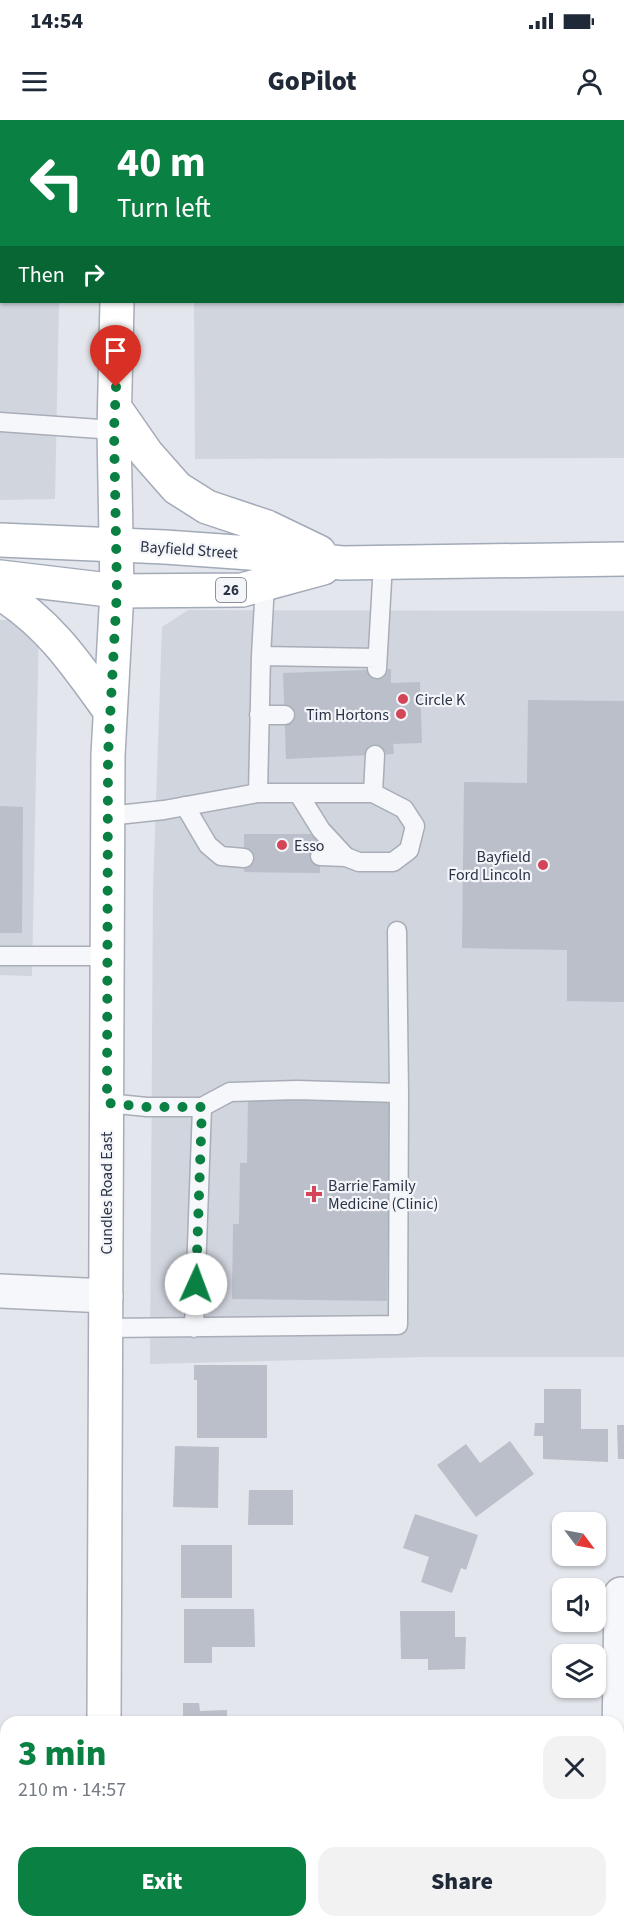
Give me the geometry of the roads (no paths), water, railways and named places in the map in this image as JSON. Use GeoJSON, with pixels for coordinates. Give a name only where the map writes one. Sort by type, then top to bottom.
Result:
{"type":"FeatureCollection","features":[{"type":"Feature","properties":{"kind":"main road","name":"Cundles Road East"},"geometry":{"type":"LineString","coordinates":[[104,1716],[108,816],[110,711],[117,591],[115,544],[117,303]]}},
{"type":"Feature","properties":{"kind":"main road"},"geometry":{"type":"LineString","coordinates":[[115,419],[177,488],[207,507],[267,527],[342,563]]}},
{"type":"Feature","properties":{"kind":"main road","name":"Bayfield Street"},"geometry":{"type":"LineString","coordinates":[[0,540],[115,544],[250,553],[342,563],[624,560]]}},
{"type":"Feature","properties":{"kind":"main road","name":"Bayfield Street"},"geometry":{"type":"LineString","coordinates":[[0,577],[117,591],[242,590],[342,563]]}},
{"type":"Feature","properties":{"kind":"main road"},"geometry":{"type":"LineString","coordinates":[[0,593],[23,608],[63,646],[110,711]]}},
{"type":"Feature","properties":{"kind":"street"},"geometry":{"type":"LineString","coordinates":[[0,1291],[106,1312]]}},
{"type":"Feature","properties":{"kind":"street"},"geometry":{"type":"LineString","coordinates":[[619,1716],[621,1594]]}},
{"type":"Feature","properties":{"kind":"lane"},"geometry":{"type":"LineString","coordinates":[[0,422],[115,419]]}},
{"type":"Feature","properties":{"kind":"lane"},"geometry":{"type":"LineString","coordinates":[[261,656],[377,663],[383,563]]}},
{"type":"Feature","properties":{"kind":"lane"},"geometry":{"type":"LineString","coordinates":[[258,793],[265,584]]}},
{"type":"Feature","properties":{"kind":"lane"},"geometry":{"type":"LineString","coordinates":[[259,715],[285,715]]}},
{"type":"Feature","properties":{"kind":"lane"},"geometry":{"type":"LineString","coordinates":[[373,793],[375,755]]}},
{"type":"Feature","properties":{"kind":"lane"},"geometry":{"type":"LineString","coordinates":[[108,816],[258,793],[373,793],[404,809],[415,826],[409,850],[393,862],[359,862],[346,857],[320,856]]}},
{"type":"Feature","properties":{"kind":"lane"},"geometry":{"type":"LineString","coordinates":[[298,793],[321,830],[346,857]]}},
{"type":"Feature","properties":{"kind":"lane"},"geometry":{"type":"LineString","coordinates":[[185,806],[208,845],[221,856],[244,858]]}},
{"type":"Feature","properties":{"kind":"lane"},"geometry":{"type":"LineString","coordinates":[[106,1312],[194,1328],[398,1324],[397,932]]}},
{"type":"Feature","properties":{"kind":"lane"},"geometry":{"type":"LineString","coordinates":[[0,956],[107,956]]}},
{"type":"Feature","properties":{"kind":"lane"},"geometry":{"type":"LineString","coordinates":[[107,1103],[147,1107],[202,1107],[230,1092],[297,1090],[399,1093]]}},
{"type":"Feature","properties":{"kind":"lane"},"geometry":{"type":"LineString","coordinates":[[194,1328],[202,1107]]}},
{"type":"Feature","properties":{"kind":"place","name":"Circle K"},"geometry":{"type":"Point","coordinates":[403,699]}},
{"type":"Feature","properties":{"kind":"place","name":"Tim Hortons"},"geometry":{"type":"Point","coordinates":[401,714]}},
{"type":"Feature","properties":{"kind":"place","name":"Esso"},"geometry":{"type":"Point","coordinates":[282,845]}},
{"type":"Feature","properties":{"kind":"place","name":"Bayfield Ford Lincoln"},"geometry":{"type":"Point","coordinates":[543,865]}},
{"type":"Feature","properties":{"kind":"place","name":"Barrie Family Medicine (Clinic)"},"geometry":{"type":"Point","coordinates":[314,1194]}}]}
